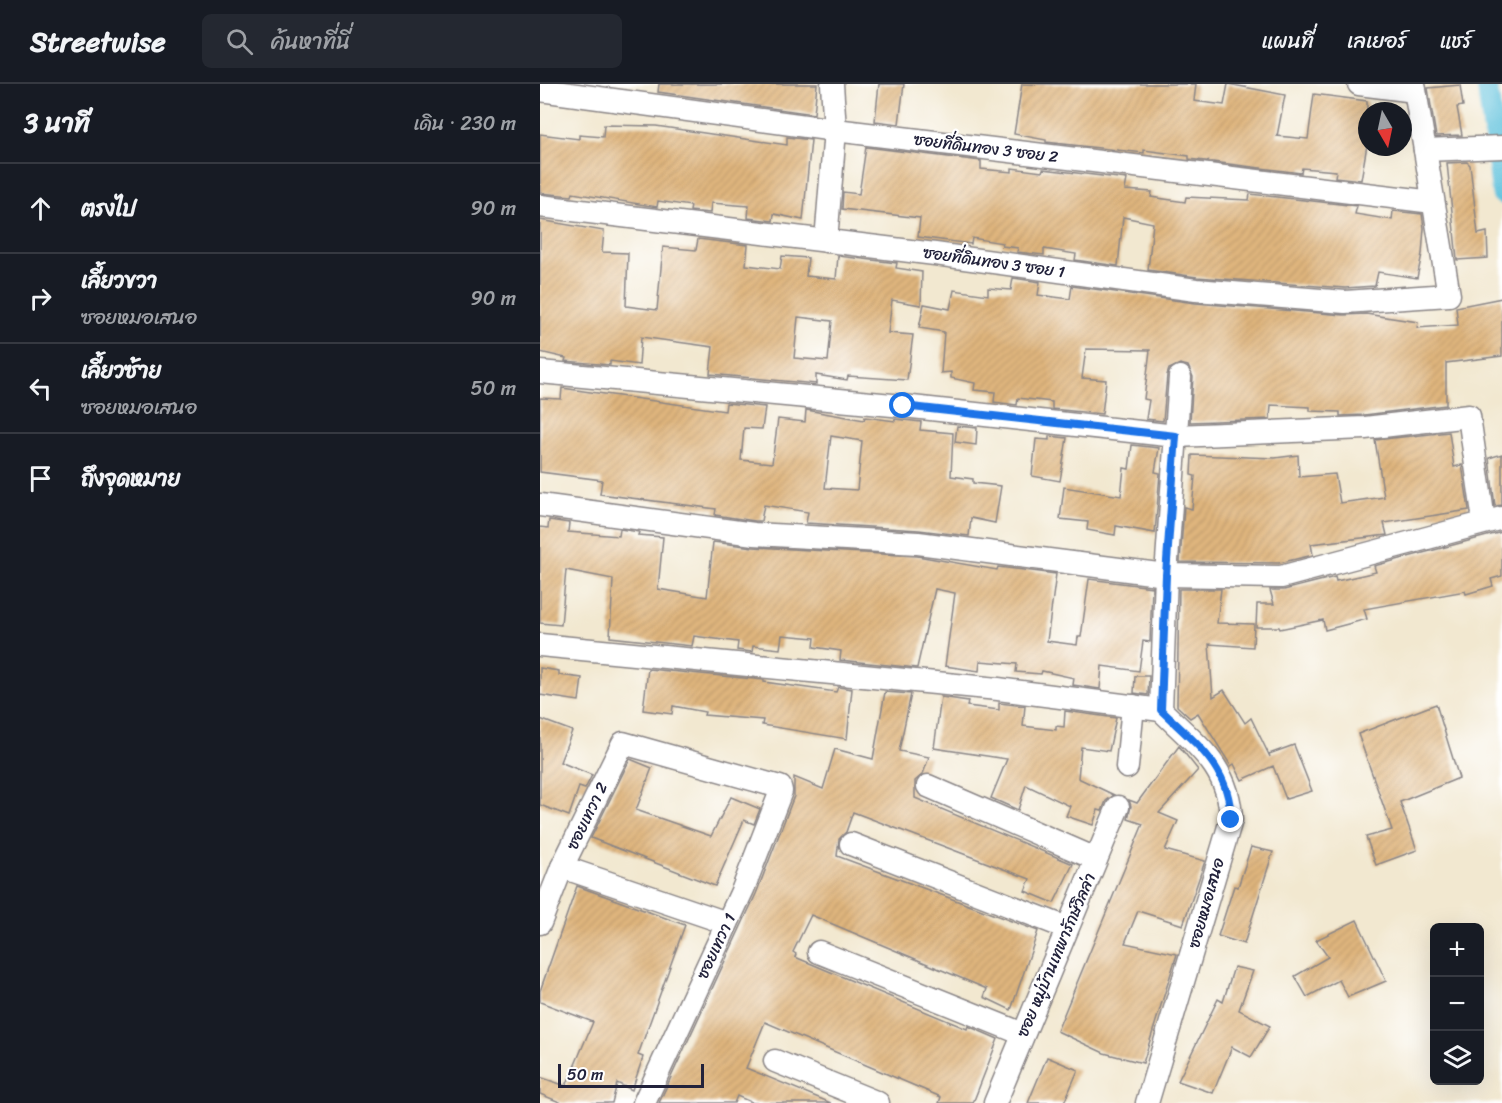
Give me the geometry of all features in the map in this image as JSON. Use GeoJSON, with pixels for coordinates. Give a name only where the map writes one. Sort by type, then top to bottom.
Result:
{"type":"FeatureCollection","features":[{"type":"Feature","properties":{"kind":"street"},"geometry":{"type":"LineString","coordinates":[[826,241],[835,130],[832,84]]}},
{"type":"Feature","properties":{"kind":"street"},"geometry":{"type":"LineString","coordinates":[[1359,84],[1414,88],[1433,202]]}},
{"type":"Feature","properties":{"kind":"street","name":"ซอยที่ดินทอง 3 ซอย 2"},"geometry":{"type":"LineString","coordinates":[[540,90],[835,130],[1433,202]]}},
{"type":"Feature","properties":{"kind":"street"},"geometry":{"type":"LineString","coordinates":[[1425,150],[1502,147]]}},
{"type":"Feature","properties":{"kind":"street","name":"ซอยที่ดินทอง 3 ซอย 1"},"geometry":{"type":"LineString","coordinates":[[540,206],[1196,290],[1345,302],[1449,295],[1433,202]]}},
{"type":"Feature","properties":{"kind":"street"},"geometry":{"type":"LineString","coordinates":[[540,372],[880,403],[1176,436],[1365,428],[1469,416],[1493,520],[1281,577],[1166,575],[918,543],[754,534],[540,505]]}},
{"type":"Feature","properties":{"kind":"street"},"geometry":{"type":"LineString","coordinates":[[540,645],[998,689],[1161,710],[1166,575],[1180,377]]}},
{"type":"Feature","properties":{"kind":"street"},"geometry":{"type":"LineString","coordinates":[[1127,767],[1133,706]]}},
{"type":"Feature","properties":{"kind":"street","name":"ซอยหมอเสนอ"},"geometry":{"type":"LineString","coordinates":[[1147,1103],[1231,820],[1231,798],[1216,765],[1161,710]]}},
{"type":"Feature","properties":{"kind":"street","name":"ซอยเทวา 2"},"geometry":{"type":"LineString","coordinates":[[540,923],[562,867],[623,743],[780,787]]}},
{"type":"Feature","properties":{"kind":"street"},"geometry":{"type":"LineString","coordinates":[[928,786],[1096,859]]}},
{"type":"Feature","properties":{"kind":"street","name":"ซอยเทวา 1"},"geometry":{"type":"LineString","coordinates":[[644,1103],[727,923],[781,791],[780,787]]}},
{"type":"Feature","properties":{"kind":"street","name":"ซอย หมู่บ้านเทพารักษ์วิลล่า"},"geometry":{"type":"LineString","coordinates":[[995,1103],[1118,807]]}},
{"type":"Feature","properties":{"kind":"street"},"geometry":{"type":"LineString","coordinates":[[851,844],[1067,928]]}},
{"type":"Feature","properties":{"kind":"street"},"geometry":{"type":"LineString","coordinates":[[562,867],[727,923]]}},
{"type":"Feature","properties":{"kind":"street"},"geometry":{"type":"LineString","coordinates":[[819,952],[1023,1034]]}},
{"type":"Feature","properties":{"kind":"street"},"geometry":{"type":"LineString","coordinates":[[775,1061],[878,1103]]}},
{"type":"Feature","properties":{"kind":"building"},"geometry":{"type":"Polygon","coordinates":[[[659,84],[817,84],[814,114],[658,92],[659,84]]]}},
{"type":"Feature","properties":{"kind":"building"},"geometry":{"type":"Polygon","coordinates":[[[879,84],[904,84],[899,124],[875,121],[879,84]]]}},
{"type":"Feature","properties":{"kind":"building"},"geometry":{"type":"Polygon","coordinates":[[[1022,84],[1196,84],[1194,101],[1224,105],[1228,84],[1285,95],[1277,136],[1308,139],[1314,94],[1367,101],[1358,102],[1358,156],[1365,156],[1361,180],[1335,177],[1336,171],[1302,168],[1301,173],[1189,159],[1189,156],[1144,150],[1144,153],[1046,142],[1046,140],[1014,134],[1022,84]]]}},
{"type":"Feature","properties":{"kind":"building"},"geometry":{"type":"Polygon","coordinates":[[[1460,85],[1463,106],[1457,107],[1462,135],[1436,136],[1428,88],[1460,85]]]}},
{"type":"Feature","properties":{"kind":"building"},"geometry":{"type":"Polygon","coordinates":[[[604,125],[656,126],[787,145],[787,137],[811,140],[803,220],[774,214],[773,221],[748,218],[749,206],[711,203],[710,213],[690,211],[691,206],[658,201],[657,207],[573,193],[572,196],[540,193],[540,134],[579,139],[579,135],[603,137],[604,125]]]}},
{"type":"Feature","properties":{"kind":"building"},"geometry":{"type":"Polygon","coordinates":[[[866,147],[981,161],[981,169],[1012,172],[1012,168],[1042,172],[1043,169],[1127,179],[1125,190],[1152,192],[1151,197],[1185,202],[1186,197],[1249,200],[1250,194],[1357,206],[1355,214],[1392,220],[1393,211],[1422,214],[1424,228],[1422,254],[1417,278],[1378,272],[1375,286],[1345,288],[1197,277],[1148,270],[1153,223],[1123,217],[1118,266],[1075,260],[1076,254],[1044,249],[1044,255],[1017,252],[1018,248],[1002,246],[1003,243],[972,238],[971,244],[918,237],[920,218],[842,209],[843,192],[859,194],[866,147]]]}},
{"type":"Feature","properties":{"kind":"building"},"geometry":{"type":"Polygon","coordinates":[[[1467,162],[1470,165],[1478,234],[1487,232],[1488,258],[1457,260],[1447,163],[1467,162]]]}},
{"type":"Feature","properties":{"kind":"building"},"geometry":{"type":"Polygon","coordinates":[[[540,220],[604,231],[602,252],[628,253],[626,306],[657,310],[663,247],[696,250],[698,239],[748,245],[746,265],[780,269],[782,256],[808,258],[806,276],[836,279],[838,256],[897,263],[896,268],[922,272],[921,305],[892,300],[888,333],[913,335],[907,380],[848,376],[847,380],[816,375],[816,384],[710,374],[713,347],[641,337],[639,365],[610,361],[610,365],[565,361],[566,358],[540,352],[540,220]],[[798,317],[794,358],[828,361],[832,321],[798,317]]]}},
{"type":"Feature","properties":{"kind":"building"},"geometry":{"type":"Polygon","coordinates":[[[1013,278],[1040,282],[1038,295],[1070,299],[1072,286],[1195,303],[1344,315],[1366,314],[1418,322],[1417,328],[1458,325],[1456,307],[1502,298],[1502,356],[1446,363],[1446,405],[1364,415],[1340,416],[1340,412],[1310,411],[1310,407],[1271,405],[1270,419],[1190,422],[1193,377],[1188,366],[1180,364],[1169,369],[1167,375],[1163,421],[1146,419],[1149,400],[1144,399],[1150,350],[1086,349],[1082,378],[1106,380],[1102,414],[1052,409],[1052,402],[1018,398],[1017,405],[994,402],[995,392],[974,390],[975,383],[951,378],[951,372],[941,373],[944,332],[919,328],[924,304],[950,309],[954,290],[988,295],[988,288],[1011,290],[1013,278]]]}},
{"type":"Feature","properties":{"kind":"building"},"geometry":{"type":"Polygon","coordinates":[[[562,388],[725,411],[726,403],[765,407],[762,429],[744,428],[741,460],[772,463],[778,419],[805,422],[806,410],[864,420],[865,417],[921,422],[920,430],[953,433],[951,476],[973,479],[973,483],[1001,486],[995,523],[971,518],[969,536],[919,530],[806,523],[808,512],[764,505],[761,521],[755,521],[715,515],[716,509],[600,494],[602,480],[540,472],[540,398],[561,399],[562,388]],[[831,436],[825,488],[857,490],[862,441],[831,436]]]}},
{"type":"Feature","properties":{"kind":"building"},"geometry":{"type":"Polygon","coordinates":[[[957,426],[977,428],[976,445],[955,442],[957,426]]]}},
{"type":"Feature","properties":{"kind":"building"},"geometry":{"type":"Polygon","coordinates":[[[1449,432],[1454,467],[1462,465],[1469,510],[1384,523],[1387,535],[1311,544],[1313,555],[1279,563],[1180,562],[1184,507],[1192,509],[1195,476],[1191,475],[1192,455],[1275,458],[1298,455],[1299,477],[1335,474],[1340,503],[1384,497],[1375,440],[1449,432]]]}},
{"type":"Feature","properties":{"kind":"building"},"geometry":{"type":"Polygon","coordinates":[[[1049,436],[1067,438],[1060,481],[1032,476],[1036,439],[1049,440],[1049,436]]]}},
{"type":"Feature","properties":{"kind":"building"},"geometry":{"type":"Polygon","coordinates":[[[1132,445],[1159,448],[1155,472],[1160,473],[1155,533],[1116,526],[1115,535],[1087,530],[1088,522],[1060,519],[1064,487],[1121,496],[1124,468],[1129,469],[1132,445]]]}},
{"type":"Feature","properties":{"kind":"building"},"geometry":{"type":"Polygon","coordinates":[[[1502,454],[1502,505],[1495,506],[1489,458],[1502,454]]]}},
{"type":"Feature","properties":{"kind":"building"},"geometry":{"type":"Polygon","coordinates":[[[549,520],[569,523],[568,532],[619,536],[620,529],[639,532],[638,535],[663,537],[658,589],[707,597],[713,542],[753,547],[917,556],[997,570],[998,567],[1056,574],[1047,641],[1077,645],[1078,637],[1081,637],[1089,579],[1152,587],[1150,642],[1143,641],[1139,671],[1102,666],[1100,689],[1073,685],[1074,678],[1042,671],[1041,674],[1016,672],[1017,664],[980,661],[979,671],[945,666],[955,593],[935,589],[917,668],[840,660],[841,651],[814,647],[815,638],[782,635],[780,649],[753,646],[752,652],[737,650],[738,642],[694,636],[692,646],[610,637],[613,579],[566,570],[561,625],[540,623],[540,527],[548,528],[549,520]]]}},
{"type":"Feature","properties":{"kind":"building"},"geometry":{"type":"Polygon","coordinates":[[[1502,532],[1502,576],[1491,579],[1493,586],[1466,594],[1465,591],[1364,609],[1367,619],[1325,630],[1323,620],[1280,629],[1279,627],[1256,627],[1257,604],[1274,604],[1270,590],[1284,590],[1335,577],[1336,581],[1376,572],[1374,566],[1502,532]]]}},
{"type":"Feature","properties":{"kind":"building"},"geometry":{"type":"Polygon","coordinates":[[[1179,589],[1221,589],[1217,623],[1254,624],[1253,647],[1209,644],[1213,697],[1224,690],[1245,723],[1251,718],[1270,757],[1269,754],[1294,745],[1312,791],[1286,799],[1273,766],[1242,780],[1234,764],[1231,766],[1198,713],[1190,718],[1177,706],[1179,589]]]}},
{"type":"Feature","properties":{"kind":"building"},"geometry":{"type":"Polygon","coordinates":[[[540,668],[559,671],[559,675],[582,678],[579,701],[540,695],[540,668]]]}},
{"type":"Feature","properties":{"kind":"building"},"geometry":{"type":"Polygon","coordinates":[[[648,669],[764,680],[764,682],[836,692],[838,687],[852,689],[847,739],[762,725],[763,720],[704,715],[705,712],[673,706],[672,714],[643,710],[648,669]]]}},
{"type":"Feature","properties":{"kind":"building"},"geometry":{"type":"Polygon","coordinates":[[[1135,676],[1149,676],[1148,695],[1134,693],[1135,676]]]}},
{"type":"Feature","properties":{"kind":"building"},"geometry":{"type":"Polygon","coordinates":[[[885,692],[911,694],[899,751],[929,757],[923,774],[915,781],[915,798],[1073,864],[1054,903],[1025,891],[1030,879],[853,812],[846,832],[839,839],[837,856],[1038,931],[1011,1010],[984,997],[987,989],[811,915],[793,952],[796,954],[795,957],[967,1029],[968,1026],[998,1039],[973,1103],[939,1103],[941,1097],[765,1022],[746,1068],[831,1103],[753,1103],[737,1096],[734,1103],[659,1103],[756,894],[794,796],[794,777],[823,789],[835,749],[873,759],[885,692]]]}},
{"type":"Feature","properties":{"kind":"building"},"geometry":{"type":"Polygon","coordinates":[[[941,697],[968,701],[967,706],[999,710],[999,703],[1025,706],[1023,726],[1056,730],[1056,726],[1064,727],[1065,711],[1116,718],[1109,751],[1081,747],[1078,778],[1114,795],[1106,801],[1102,811],[1098,810],[1093,825],[1066,816],[1070,806],[1026,785],[1018,810],[991,798],[1007,759],[934,748],[941,697]]]}},
{"type":"Feature","properties":{"kind":"building"},"geometry":{"type":"Polygon","coordinates":[[[1436,704],[1459,778],[1400,802],[1417,850],[1376,865],[1366,837],[1392,830],[1358,734],[1436,704]]]}},
{"type":"Feature","properties":{"kind":"building"},"geometry":{"type":"Polygon","coordinates":[[[540,719],[572,731],[560,762],[592,775],[585,789],[579,787],[569,816],[540,805],[540,719]]]}},
{"type":"Feature","properties":{"kind":"building"},"geometry":{"type":"Polygon","coordinates":[[[1179,746],[1198,770],[1159,813],[1178,821],[1165,850],[1205,861],[1183,925],[1138,911],[1125,943],[1177,954],[1143,1063],[1104,1053],[1057,1031],[1143,824],[1128,819],[1131,806],[1129,800],[1137,803],[1179,746]]]}},
{"type":"Feature","properties":{"kind":"building"},"geometry":{"type":"Polygon","coordinates":[[[630,759],[652,768],[636,810],[711,836],[731,797],[760,809],[754,824],[744,820],[715,886],[591,838],[630,759]]]}},
{"type":"Feature","properties":{"kind":"building"},"geometry":{"type":"Polygon","coordinates":[[[1251,847],[1273,852],[1244,944],[1218,936],[1234,886],[1238,887],[1251,847]]]}},
{"type":"Feature","properties":{"kind":"building"},"geometry":{"type":"Polygon","coordinates":[[[577,886],[685,925],[638,1055],[643,1057],[632,1090],[617,1083],[612,1103],[562,1103],[540,1094],[540,1077],[566,1086],[593,1022],[540,1002],[540,991],[577,886]]]}},
{"type":"Feature","properties":{"kind":"building"},"geometry":{"type":"Polygon","coordinates":[[[1357,920],[1386,981],[1348,997],[1339,980],[1307,997],[1295,976],[1328,957],[1316,940],[1357,920]]]}},
{"type":"Feature","properties":{"kind":"building"},"geometry":{"type":"Polygon","coordinates":[[[1234,967],[1253,971],[1239,1010],[1270,1026],[1251,1057],[1232,1047],[1213,1093],[1178,1081],[1218,999],[1223,1002],[1234,967]]]}},
{"type":"Feature","properties":{"kind":"building"},"geometry":{"type":"Polygon","coordinates":[[[1047,1057],[1078,1070],[1064,1103],[1028,1103],[1047,1057]]]}},
{"type":"Feature","properties":{"kind":"waterway"},"geometry":{"type":"LineString","coordinates":[[1487,84],[1502,194]]}},
{"type":"Feature","properties":{"kind":"route"},"geometry":{"type":"LineString","coordinates":[[903,406],[1176,436],[1166,575],[1161,710],[1216,765],[1231,798],[1231,820]]}}]}
